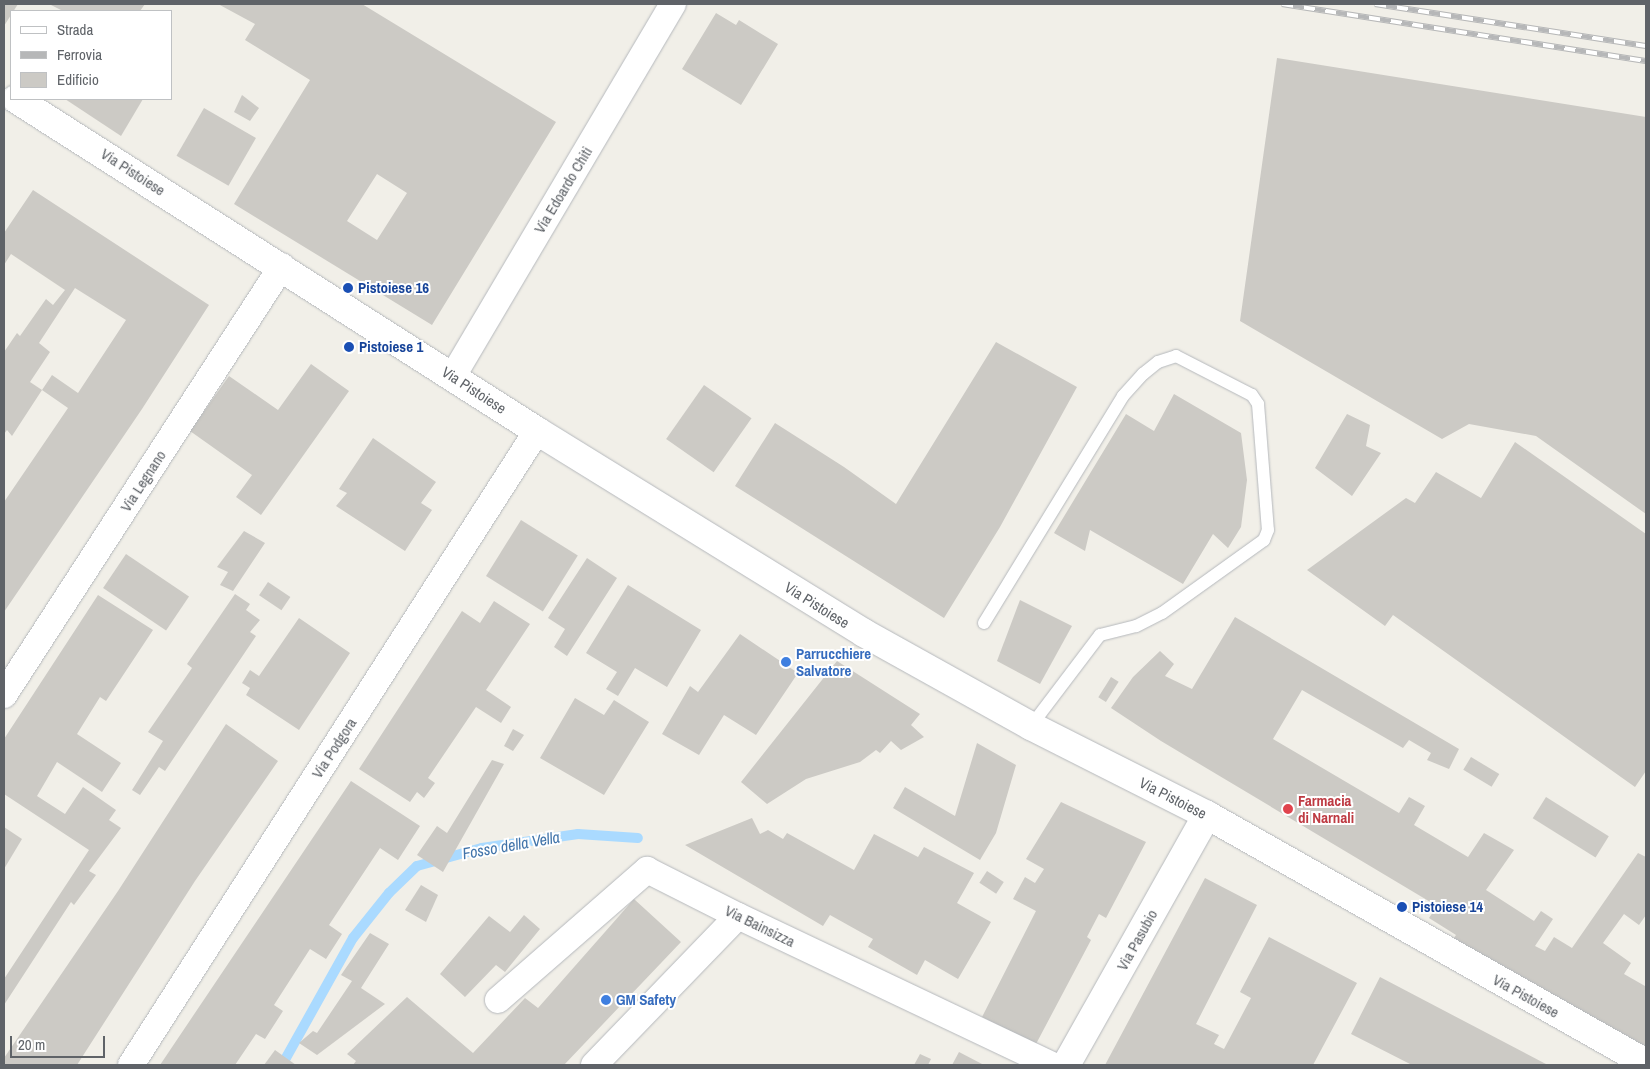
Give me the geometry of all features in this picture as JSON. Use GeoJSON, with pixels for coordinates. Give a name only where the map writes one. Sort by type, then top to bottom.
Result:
{"type":"FeatureCollection","features":[{"type":"Feature","properties":{"kind":"main road","name":"Via Pistoiese"},"geometry":{"type":"LineString","coordinates":[[18,100],[282,266],[537,431],[864,633],[1031,726],[1207,815],[1646,1063]]}},
{"type":"Feature","properties":{"kind":"main road","name":"Via Pasubio"},"geometry":{"type":"LineString","coordinates":[[1066,1065],[1207,815]]}},
{"type":"Feature","properties":{"kind":"street","name":"Via Edoardo Chiti"},"geometry":{"type":"LineString","coordinates":[[453,376],[673,4]]}},
{"type":"Feature","properties":{"kind":"street","name":"Via Legnano"},"geometry":{"type":"LineString","coordinates":[[4,695],[11,667],[282,266]]}},
{"type":"Feature","properties":{"kind":"street","name":"Via Podgora"},"geometry":{"type":"LineString","coordinates":[[131,1065],[537,431]]}},
{"type":"Feature","properties":{"kind":"street","name":"Via Bainsizza"},"geometry":{"type":"LineString","coordinates":[[498,1000],[647,870],[738,916],[1052,1065]]}},
{"type":"Feature","properties":{"kind":"street"},"geometry":{"type":"LineString","coordinates":[[594,1065],[738,916]]}},
{"type":"Feature","properties":{"kind":"lane"},"geometry":{"type":"LineString","coordinates":[[984,623],[1123,396],[1143,374],[1158,362],[1176,356],[1252,395],[1258,404],[1268,530],[1264,540],[1162,613],[1136,626],[1100,635],[1031,726]]}},
{"type":"Feature","properties":{"kind":"building"},"geometry":{"type":"Polygon","coordinates":[[[4,4],[18,4],[14,10],[10,10],[10,17],[4,26],[4,4]]]}},
{"type":"Feature","properties":{"kind":"building"},"geometry":{"type":"Polygon","coordinates":[[[49,4],[145,4],[141,10],[61,10],[49,4]]]}},
{"type":"Feature","properties":{"kind":"building"},"geometry":{"type":"Polygon","coordinates":[[[218,4],[362,4],[556,122],[432,325],[234,204],[310,80],[245,40],[255,24],[218,4]],[[377,174],[347,221],[377,240],[407,193],[377,174]]]}},
{"type":"Feature","properties":{"kind":"building"},"geometry":{"type":"Polygon","coordinates":[[[716,13],[736,25],[739,20],[778,44],[741,105],[682,69],[716,13]]]}},
{"type":"Feature","properties":{"kind":"building"},"geometry":{"type":"Polygon","coordinates":[[[1277,58],[1646,117],[1646,514],[1536,436],[1469,424],[1442,439],[1240,321],[1277,58]]]}},
{"type":"Feature","properties":{"kind":"building"},"geometry":{"type":"Polygon","coordinates":[[[242,95],[259,108],[250,121],[234,112],[242,95]]]}},
{"type":"Feature","properties":{"kind":"building"},"geometry":{"type":"Polygon","coordinates":[[[67,100],[142,100],[121,136],[67,100]]]}},
{"type":"Feature","properties":{"kind":"building"},"geometry":{"type":"Polygon","coordinates":[[[204,108],[256,138],[228,186],[176,156],[204,108]]]}},
{"type":"Feature","properties":{"kind":"building"},"geometry":{"type":"Polygon","coordinates":[[[33,190],[209,305],[142,409],[4,612],[4,502],[68,408],[42,390],[12,436],[7,430],[4,434],[4,352],[17,333],[20,336],[46,299],[53,305],[65,290],[11,254],[4,265],[4,233],[33,190]],[[75,288],[39,343],[50,352],[30,382],[42,390],[52,375],[78,393],[126,320],[75,288]]]}},
{"type":"Feature","properties":{"kind":"building"},"geometry":{"type":"Polygon","coordinates":[[[996,342],[1077,387],[1000,527],[944,618],[735,486],[775,423],[844,467],[896,504],[996,342]]]}},
{"type":"Feature","properties":{"kind":"building"},"geometry":{"type":"Polygon","coordinates":[[[311,364],[349,391],[261,515],[236,497],[252,475],[190,431],[229,376],[278,410],[311,364]]]}},
{"type":"Feature","properties":{"kind":"building"},"geometry":{"type":"Polygon","coordinates":[[[704,385],[752,418],[714,472],[666,439],[704,385]]]}},
{"type":"Feature","properties":{"kind":"building"},"geometry":{"type":"Polygon","coordinates":[[[1174,394],[1241,433],[1247,480],[1241,527],[1228,548],[1213,534],[1183,584],[1090,530],[1085,551],[1054,533],[1126,414],[1154,431],[1174,394]]]}},
{"type":"Feature","properties":{"kind":"building"},"geometry":{"type":"Polygon","coordinates":[[[1347,414],[1370,425],[1366,446],[1381,453],[1352,496],[1315,468],[1347,414]]]}},
{"type":"Feature","properties":{"kind":"building"},"geometry":{"type":"Polygon","coordinates":[[[373,438],[436,482],[421,503],[432,510],[405,551],[336,506],[347,493],[339,489],[373,438]]]}},
{"type":"Feature","properties":{"kind":"building"},"geometry":{"type":"Polygon","coordinates":[[[1515,442],[1646,534],[1646,771],[1635,787],[1393,615],[1385,626],[1307,570],[1406,498],[1415,503],[1436,472],[1481,498],[1515,442]]]}},
{"type":"Feature","properties":{"kind":"building"},"geometry":{"type":"Polygon","coordinates":[[[521,520],[578,556],[543,611],[486,576],[521,520]]]}},
{"type":"Feature","properties":{"kind":"building"},"geometry":{"type":"Polygon","coordinates":[[[244,531],[265,543],[233,591],[220,585],[228,572],[217,567],[244,531]]]}},
{"type":"Feature","properties":{"kind":"building"},"geometry":{"type":"Polygon","coordinates":[[[126,554],[189,596],[166,630],[103,588],[126,554]]]}},
{"type":"Feature","properties":{"kind":"building"},"geometry":{"type":"Polygon","coordinates":[[[587,558],[617,578],[567,656],[554,647],[565,629],[548,618],[587,558]]]}},
{"type":"Feature","properties":{"kind":"building"},"geometry":{"type":"Polygon","coordinates":[[[268,582],[290,597],[281,610],[259,595],[268,582]]]}},
{"type":"Feature","properties":{"kind":"building"},"geometry":{"type":"Polygon","coordinates":[[[628,585],[701,630],[667,687],[635,668],[618,696],[606,689],[617,672],[586,653],[628,585]]]}},
{"type":"Feature","properties":{"kind":"building"},"geometry":{"type":"Polygon","coordinates":[[[235,594],[250,604],[246,610],[260,620],[250,632],[256,636],[165,771],[159,767],[140,795],[132,790],[163,741],[148,732],[192,668],[187,664],[235,594]]]}},
{"type":"Feature","properties":{"kind":"building"},"geometry":{"type":"Polygon","coordinates":[[[98,595],[153,630],[106,701],[100,697],[77,734],[121,763],[102,792],[57,762],[37,796],[65,814],[83,787],[116,810],[109,820],[121,828],[89,871],[96,875],[74,905],[71,902],[4,1005],[4,979],[89,850],[4,794],[4,739],[98,595]]]}},
{"type":"Feature","properties":{"kind":"building"},"geometry":{"type":"Polygon","coordinates":[[[1020,600],[1072,626],[1040,684],[997,661],[1020,600]]]}},
{"type":"Feature","properties":{"kind":"building"},"geometry":{"type":"Polygon","coordinates":[[[494,601],[530,624],[486,690],[511,707],[501,723],[476,707],[428,778],[435,783],[424,798],[417,792],[410,802],[359,769],[462,611],[480,623],[494,601]]]}},
{"type":"Feature","properties":{"kind":"building"},"geometry":{"type":"Polygon","coordinates":[[[1235,617],[1459,749],[1449,769],[1427,760],[1431,753],[1409,740],[1403,748],[1302,690],[1273,739],[1399,813],[1409,797],[1425,806],[1414,825],[1468,857],[1484,833],[1514,850],[1486,890],[1534,921],[1541,911],[1553,919],[1535,946],[1545,951],[1554,937],[1572,948],[1638,853],[1646,857],[1646,915],[1639,925],[1624,914],[1603,943],[1631,963],[1624,974],[1645,986],[1646,984],[1646,1053],[1452,941],[1456,935],[1429,918],[1437,906],[1161,741],[1111,708],[1133,677],[1160,651],[1174,664],[1165,676],[1192,689],[1235,617]]]}},
{"type":"Feature","properties":{"kind":"building"},"geometry":{"type":"Polygon","coordinates":[[[299,618],[350,653],[299,730],[246,695],[250,688],[242,683],[250,670],[259,676],[299,618]]]}},
{"type":"Feature","properties":{"kind":"building"},"geometry":{"type":"Polygon","coordinates":[[[740,634],[798,673],[756,735],[724,715],[699,755],[662,734],[690,686],[698,692],[740,634]]]}},
{"type":"Feature","properties":{"kind":"building"},"geometry":{"type":"Polygon","coordinates":[[[837,661],[920,714],[911,725],[924,737],[901,750],[891,741],[880,753],[876,750],[860,762],[806,779],[767,804],[741,782],[837,661]]]}},
{"type":"Feature","properties":{"kind":"building"},"geometry":{"type":"Polygon","coordinates":[[[1111,677],[1119,682],[1106,702],[1098,697],[1111,677]]]}},
{"type":"Feature","properties":{"kind":"building"},"geometry":{"type":"Polygon","coordinates":[[[575,698],[604,715],[614,700],[649,722],[604,795],[540,758],[575,698]]]}},
{"type":"Feature","properties":{"kind":"building"},"geometry":{"type":"Polygon","coordinates":[[[226,724],[278,761],[195,881],[77,1065],[4,1065],[4,1058],[118,891],[226,724]]]}},
{"type":"Feature","properties":{"kind":"building"},"geometry":{"type":"Polygon","coordinates":[[[513,729],[524,735],[513,751],[504,746],[513,729]]]}},
{"type":"Feature","properties":{"kind":"building"},"geometry":{"type":"Polygon","coordinates":[[[977,743],[1016,765],[996,833],[980,860],[893,808],[905,787],[955,816],[977,743]]]}},
{"type":"Feature","properties":{"kind":"building"},"geometry":{"type":"Polygon","coordinates":[[[1471,757],[1499,774],[1492,787],[1463,770],[1471,757]]]}},
{"type":"Feature","properties":{"kind":"building"},"geometry":{"type":"Polygon","coordinates":[[[492,760],[504,764],[443,872],[417,855],[437,826],[447,833],[492,760]]]}},
{"type":"Feature","properties":{"kind":"building"},"geometry":{"type":"Polygon","coordinates":[[[351,781],[420,826],[398,860],[380,848],[329,925],[342,934],[326,959],[310,949],[274,1005],[283,1011],[265,1039],[256,1034],[235,1065],[160,1065],[351,781]]]}},
{"type":"Feature","properties":{"kind":"building"},"geometry":{"type":"Polygon","coordinates":[[[1546,797],[1609,836],[1596,857],[1533,818],[1546,797]]]}},
{"type":"Feature","properties":{"kind":"building"},"geometry":{"type":"Polygon","coordinates":[[[1061,802],[1146,842],[1106,918],[1099,914],[1087,937],[1091,940],[1036,1044],[982,1017],[1036,911],[1013,899],[1025,877],[1035,883],[1044,869],[1026,859],[1061,802]]]}},
{"type":"Feature","properties":{"kind":"building"},"geometry":{"type":"Polygon","coordinates":[[[752,818],[760,834],[768,830],[783,839],[787,833],[854,870],[874,834],[918,857],[924,847],[974,873],[957,903],[991,922],[958,979],[925,960],[917,975],[868,947],[873,939],[830,915],[823,926],[685,845],[752,818]]]}},
{"type":"Feature","properties":{"kind":"building"},"geometry":{"type":"Polygon","coordinates":[[[4,827],[22,839],[4,869],[4,827]]]}},
{"type":"Feature","properties":{"kind":"building"},"geometry":{"type":"Polygon","coordinates":[[[987,871],[1004,882],[996,894],[979,883],[987,871]]]}},
{"type":"Feature","properties":{"kind":"building"},"geometry":{"type":"Polygon","coordinates":[[[1205,878],[1257,905],[1196,1024],[1219,1035],[1214,1044],[1224,1049],[1251,998],[1240,992],[1269,937],[1357,983],[1313,1065],[1105,1065],[1205,878]]]}},
{"type":"Feature","properties":{"kind":"building"},"geometry":{"type":"Polygon","coordinates":[[[421,885],[438,895],[426,922],[405,910],[421,885]]]}},
{"type":"Feature","properties":{"kind":"building"},"geometry":{"type":"Polygon","coordinates":[[[634,899],[681,942],[564,1065],[353,1065],[356,1061],[347,1054],[407,997],[473,1053],[525,998],[538,1008],[634,899]]]}},
{"type":"Feature","properties":{"kind":"building"},"geometry":{"type":"Polygon","coordinates":[[[524,915],[540,929],[505,972],[496,965],[465,997],[440,974],[489,916],[510,932],[524,915]]]}},
{"type":"Feature","properties":{"kind":"building"},"geometry":{"type":"Polygon","coordinates":[[[370,933],[389,944],[361,988],[385,1004],[317,1055],[299,1043],[313,1031],[317,1033],[352,981],[341,975],[370,933]]]}},
{"type":"Feature","properties":{"kind":"building"},"geometry":{"type":"Polygon","coordinates":[[[1380,977],[1548,1065],[1412,1065],[1351,1034],[1380,977]]]}},
{"type":"Feature","properties":{"kind":"building"},"geometry":{"type":"Polygon","coordinates":[[[275,1050],[296,1065],[264,1065],[275,1050]]]}},
{"type":"Feature","properties":{"kind":"building"},"geometry":{"type":"Polygon","coordinates":[[[959,1052],[984,1065],[952,1065],[959,1052]]]}},
{"type":"Feature","properties":{"kind":"building"},"geometry":{"type":"Polygon","coordinates":[[[920,1054],[931,1059],[928,1065],[914,1065],[920,1054]]]}},
{"type":"Feature","properties":{"kind":"waterway","name":"Fosso della Vella"},"geometry":{"type":"LineString","coordinates":[[282,1065],[353,938],[389,893],[417,866],[482,848],[578,834],[638,838]]}},
{"type":"Feature","properties":{"kind":"railway"},"geometry":{"type":"LineString","coordinates":[[1282,4],[1646,61]]}},
{"type":"Feature","properties":{"kind":"railway"},"geometry":{"type":"LineString","coordinates":[[1375,4],[1646,46]]}},
{"type":"Feature","properties":{"kind":"place","name":"Pistoiese 16"},"geometry":{"type":"Point","coordinates":[348,288]}},
{"type":"Feature","properties":{"kind":"place","name":"Pistoiese 1"},"geometry":{"type":"Point","coordinates":[349,347]}},
{"type":"Feature","properties":{"kind":"place","name":"Parrucchiere Salvatore"},"geometry":{"type":"Point","coordinates":[786,662]}},
{"type":"Feature","properties":{"kind":"place","name":"Farmacia di Narnali"},"geometry":{"type":"Point","coordinates":[1288,809]}},
{"type":"Feature","properties":{"kind":"place","name":"Pistoiese 14"},"geometry":{"type":"Point","coordinates":[1402,907]}},
{"type":"Feature","properties":{"kind":"place","name":"GM Safety"},"geometry":{"type":"Point","coordinates":[606,1000]}}]}
